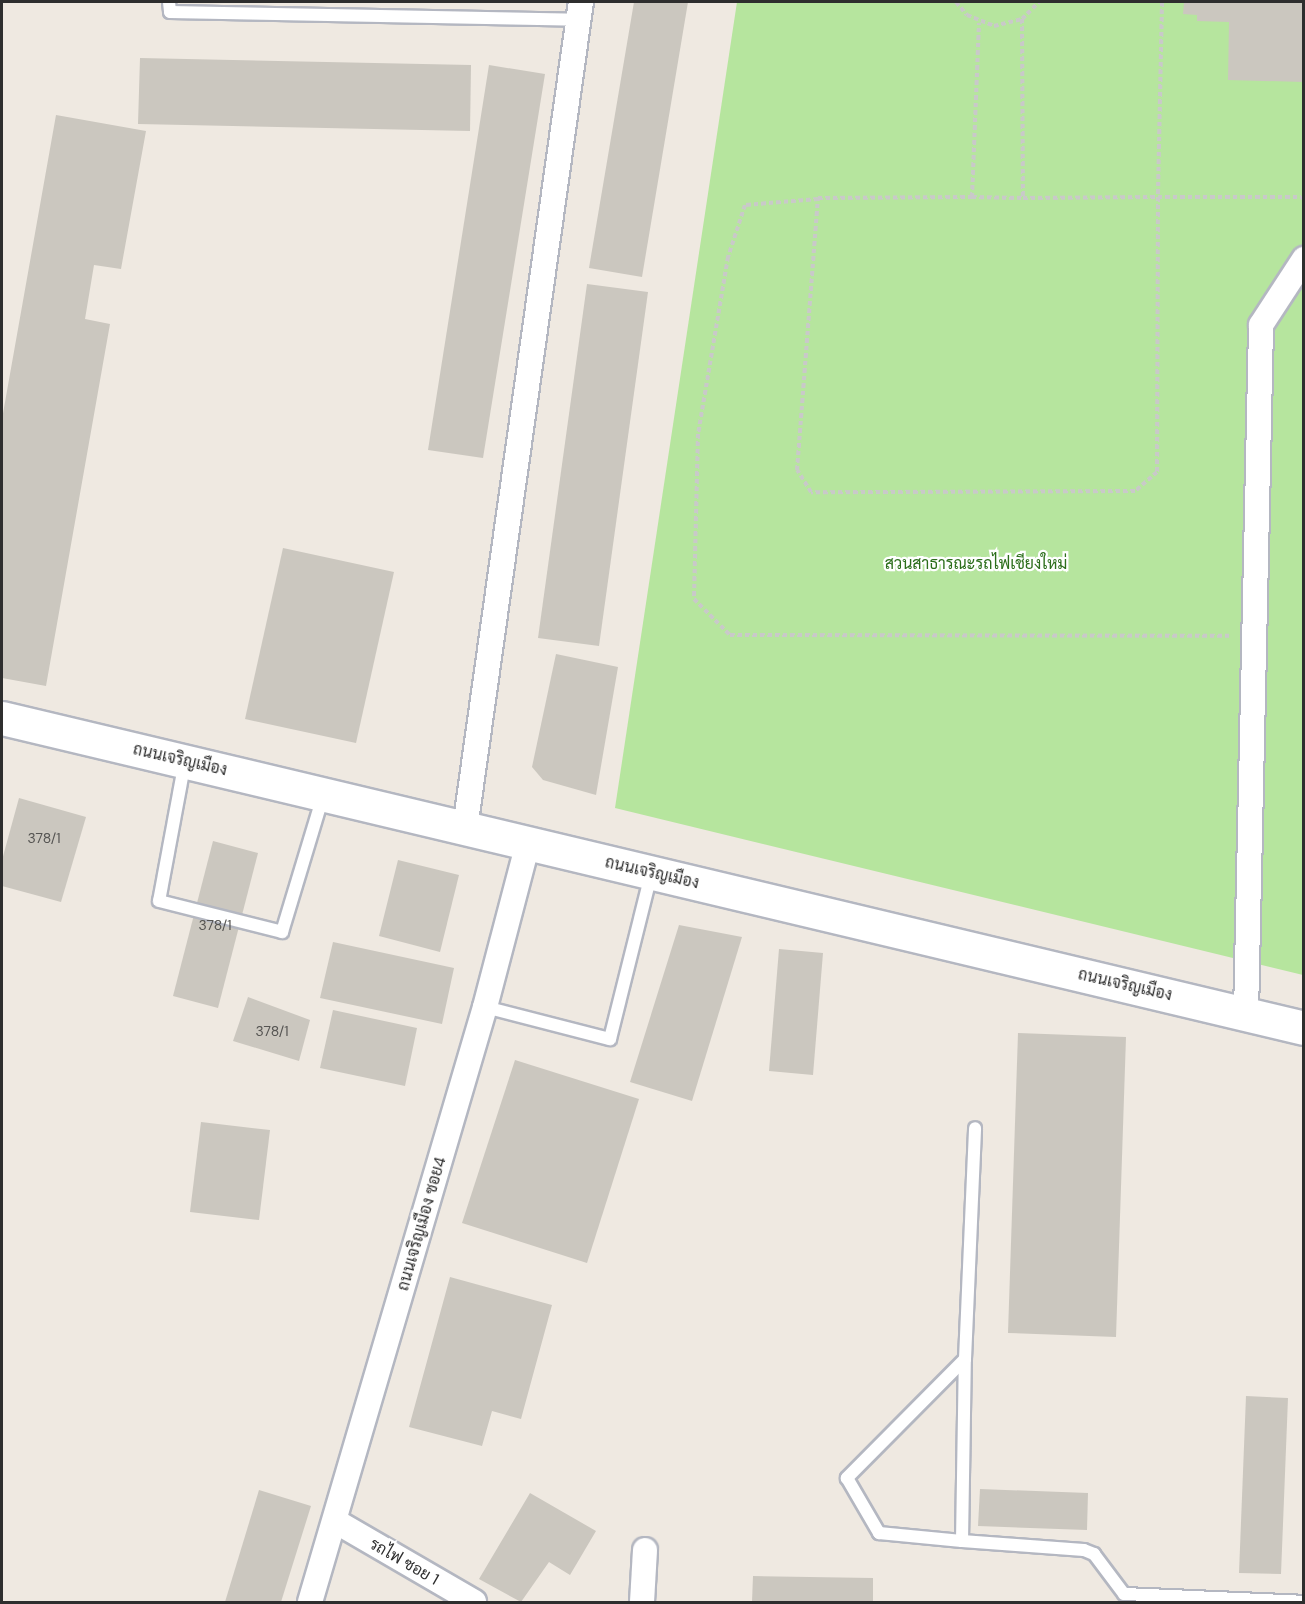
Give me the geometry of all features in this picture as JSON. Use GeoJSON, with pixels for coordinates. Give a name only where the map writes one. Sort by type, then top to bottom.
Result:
{"type":"FeatureCollection","features":[{"type":"Feature","properties":{"kind":"main road","name":"ถนนเจริญเมือง"},"geometry":{"type":"LineString","coordinates":[[2,718],[1304,1028]]}},
{"type":"Feature","properties":{"kind":"street"},"geometry":{"type":"LineString","coordinates":[[465,828],[579,11]]}},
{"type":"Feature","properties":{"kind":"street"},"geometry":{"type":"LineString","coordinates":[[1246,1014],[1261,325],[1304,259]]}},
{"type":"Feature","properties":{"kind":"street","name":"ถนนเจริญเมือง ซอย4"},"geometry":{"type":"LineString","coordinates":[[310,1602],[485,1007],[528,843]]}},
{"type":"Feature","properties":{"kind":"street","name":"รถไฟ ซอย 1"},"geometry":{"type":"LineString","coordinates":[[335,1521],[474,1602]]}},
{"type":"Feature","properties":{"kind":"street"},"geometry":{"type":"LineString","coordinates":[[642,1602],[645,1550]]}},
{"type":"Feature","properties":{"kind":"lane"},"geometry":{"type":"LineString","coordinates":[[170,2],[170,12],[579,11]]}},
{"type":"Feature","properties":{"kind":"lane"},"geometry":{"type":"LineString","coordinates":[[185,761],[159,901],[282,932],[323,794]]}},
{"type":"Feature","properties":{"kind":"lane"},"geometry":{"type":"LineString","coordinates":[[485,1007],[610,1039],[651,873]]}},
{"type":"Feature","properties":{"kind":"lane"},"geometry":{"type":"LineString","coordinates":[[962,1541],[965,1359],[975,1128]]}},
{"type":"Feature","properties":{"kind":"lane"},"geometry":{"type":"LineString","coordinates":[[965,1359],[847,1478],[879,1533],[1084,1550],[1094,1554],[1124,1594],[1304,1602]]}},
{"type":"Feature","properties":{"kind":"path"},"geometry":{"type":"LineString","coordinates":[[956,2],[979,23],[1009,25],[1022,19],[1039,2]]}},
{"type":"Feature","properties":{"kind":"path"},"geometry":{"type":"LineString","coordinates":[[818,198],[797,470],[811,492],[1135,491],[1157,472],[1158,197],[1162,2]]}},
{"type":"Feature","properties":{"kind":"path"},"geometry":{"type":"LineString","coordinates":[[1022,19],[1023,198]]}},
{"type":"Feature","properties":{"kind":"path"},"geometry":{"type":"LineString","coordinates":[[972,197],[979,23]]}},
{"type":"Feature","properties":{"kind":"path"},"geometry":{"type":"LineString","coordinates":[[1254,636],[730,635],[694,599],[698,434],[728,256],[745,205],[818,198],[1304,199]]}},
{"type":"Feature","properties":{"kind":"green space","name":"สวนสาธารณะรถไฟเชียงใหม่"},"geometry":{"type":"Polygon","coordinates":[[[737,2],[1303,2],[1303,975],[615,808],[737,2]]]}},
{"type":"Feature","properties":{"kind":"building"},"geometry":{"type":"Polygon","coordinates":[[[634,2],[688,2],[642,277],[589,268],[634,2]]]}},
{"type":"Feature","properties":{"kind":"building"},"geometry":{"type":"Polygon","coordinates":[[[1184,2],[1304,2],[1304,82],[1228,80],[1229,22],[1197,21],[1197,15],[1183,14],[1184,2]]]}},
{"type":"Feature","properties":{"kind":"building"},"geometry":{"type":"Polygon","coordinates":[[[140,58],[471,65],[470,131],[138,124],[140,58]]]}},
{"type":"Feature","properties":{"kind":"building"},"geometry":{"type":"Polygon","coordinates":[[[489,65],[545,74],[483,458],[428,450],[489,65]]]}},
{"type":"Feature","properties":{"kind":"building"},"geometry":{"type":"Polygon","coordinates":[[[56,115],[146,131],[121,269],[94,265],[85,319],[110,324],[46,686],[2,678],[2,419],[56,115]]]}},
{"type":"Feature","properties":{"kind":"building"},"geometry":{"type":"Polygon","coordinates":[[[587,284],[648,292],[599,646],[538,638],[587,284]]]}},
{"type":"Feature","properties":{"kind":"building"},"geometry":{"type":"Polygon","coordinates":[[[283,548],[394,572],[356,743],[245,719],[283,548]]]}},
{"type":"Feature","properties":{"kind":"building"},"geometry":{"type":"Polygon","coordinates":[[[556,654],[618,667],[596,795],[543,780],[532,767],[556,654]]]}},
{"type":"Feature","properties":{"kind":"building"},"geometry":{"type":"Polygon","coordinates":[[[19,798],[86,817],[61,902],[2,886],[2,860],[19,798]]]}},
{"type":"Feature","properties":{"kind":"building"},"geometry":{"type":"Polygon","coordinates":[[[213,841],[258,853],[218,1008],[173,996],[213,841]]]}},
{"type":"Feature","properties":{"kind":"building"},"geometry":{"type":"Polygon","coordinates":[[[398,860],[459,875],[440,952],[379,936],[398,860]]]}},
{"type":"Feature","properties":{"kind":"building"},"geometry":{"type":"Polygon","coordinates":[[[679,925],[742,937],[692,1101],[630,1082],[679,925]]]}},
{"type":"Feature","properties":{"kind":"building"},"geometry":{"type":"Polygon","coordinates":[[[333,942],[454,968],[442,1024],[320,998],[333,942]]]}},
{"type":"Feature","properties":{"kind":"building"},"geometry":{"type":"Polygon","coordinates":[[[779,949],[823,953],[813,1075],[769,1071],[779,949]]]}},
{"type":"Feature","properties":{"kind":"building"},"geometry":{"type":"Polygon","coordinates":[[[248,997],[310,1020],[299,1061],[233,1041],[248,997]]]}},
{"type":"Feature","properties":{"kind":"building"},"geometry":{"type":"Polygon","coordinates":[[[333,1010],[417,1028],[405,1086],[320,1068],[333,1010]]]}},
{"type":"Feature","properties":{"kind":"building"},"geometry":{"type":"Polygon","coordinates":[[[1018,1033],[1126,1037],[1116,1337],[1008,1333],[1018,1033]]]}},
{"type":"Feature","properties":{"kind":"building"},"geometry":{"type":"Polygon","coordinates":[[[515,1060],[639,1099],[587,1263],[462,1223],[515,1060]]]}},
{"type":"Feature","properties":{"kind":"building"},"geometry":{"type":"Polygon","coordinates":[[[201,1122],[270,1130],[259,1220],[190,1212],[201,1122]]]}},
{"type":"Feature","properties":{"kind":"building"},"geometry":{"type":"Polygon","coordinates":[[[450,1277],[552,1305],[521,1419],[492,1411],[482,1446],[409,1427],[450,1277]]]}},
{"type":"Feature","properties":{"kind":"building"},"geometry":{"type":"Polygon","coordinates":[[[1246,1396],[1288,1398],[1281,1574],[1239,1573],[1246,1396]]]}},
{"type":"Feature","properties":{"kind":"building"},"geometry":{"type":"Polygon","coordinates":[[[980,1489],[1088,1493],[1087,1530],[978,1526],[980,1489]]]}},
{"type":"Feature","properties":{"kind":"building"},"geometry":{"type":"Polygon","coordinates":[[[259,1490],[311,1506],[281,1602],[225,1602],[259,1490]]]}},
{"type":"Feature","properties":{"kind":"building"},"geometry":{"type":"Polygon","coordinates":[[[530,1493],[596,1531],[570,1575],[549,1562],[521,1602],[479,1579],[530,1493]]]}},
{"type":"Feature","properties":{"kind":"building"},"geometry":{"type":"Polygon","coordinates":[[[753,1576],[873,1578],[873,1602],[752,1602],[753,1576]]]}}]}
